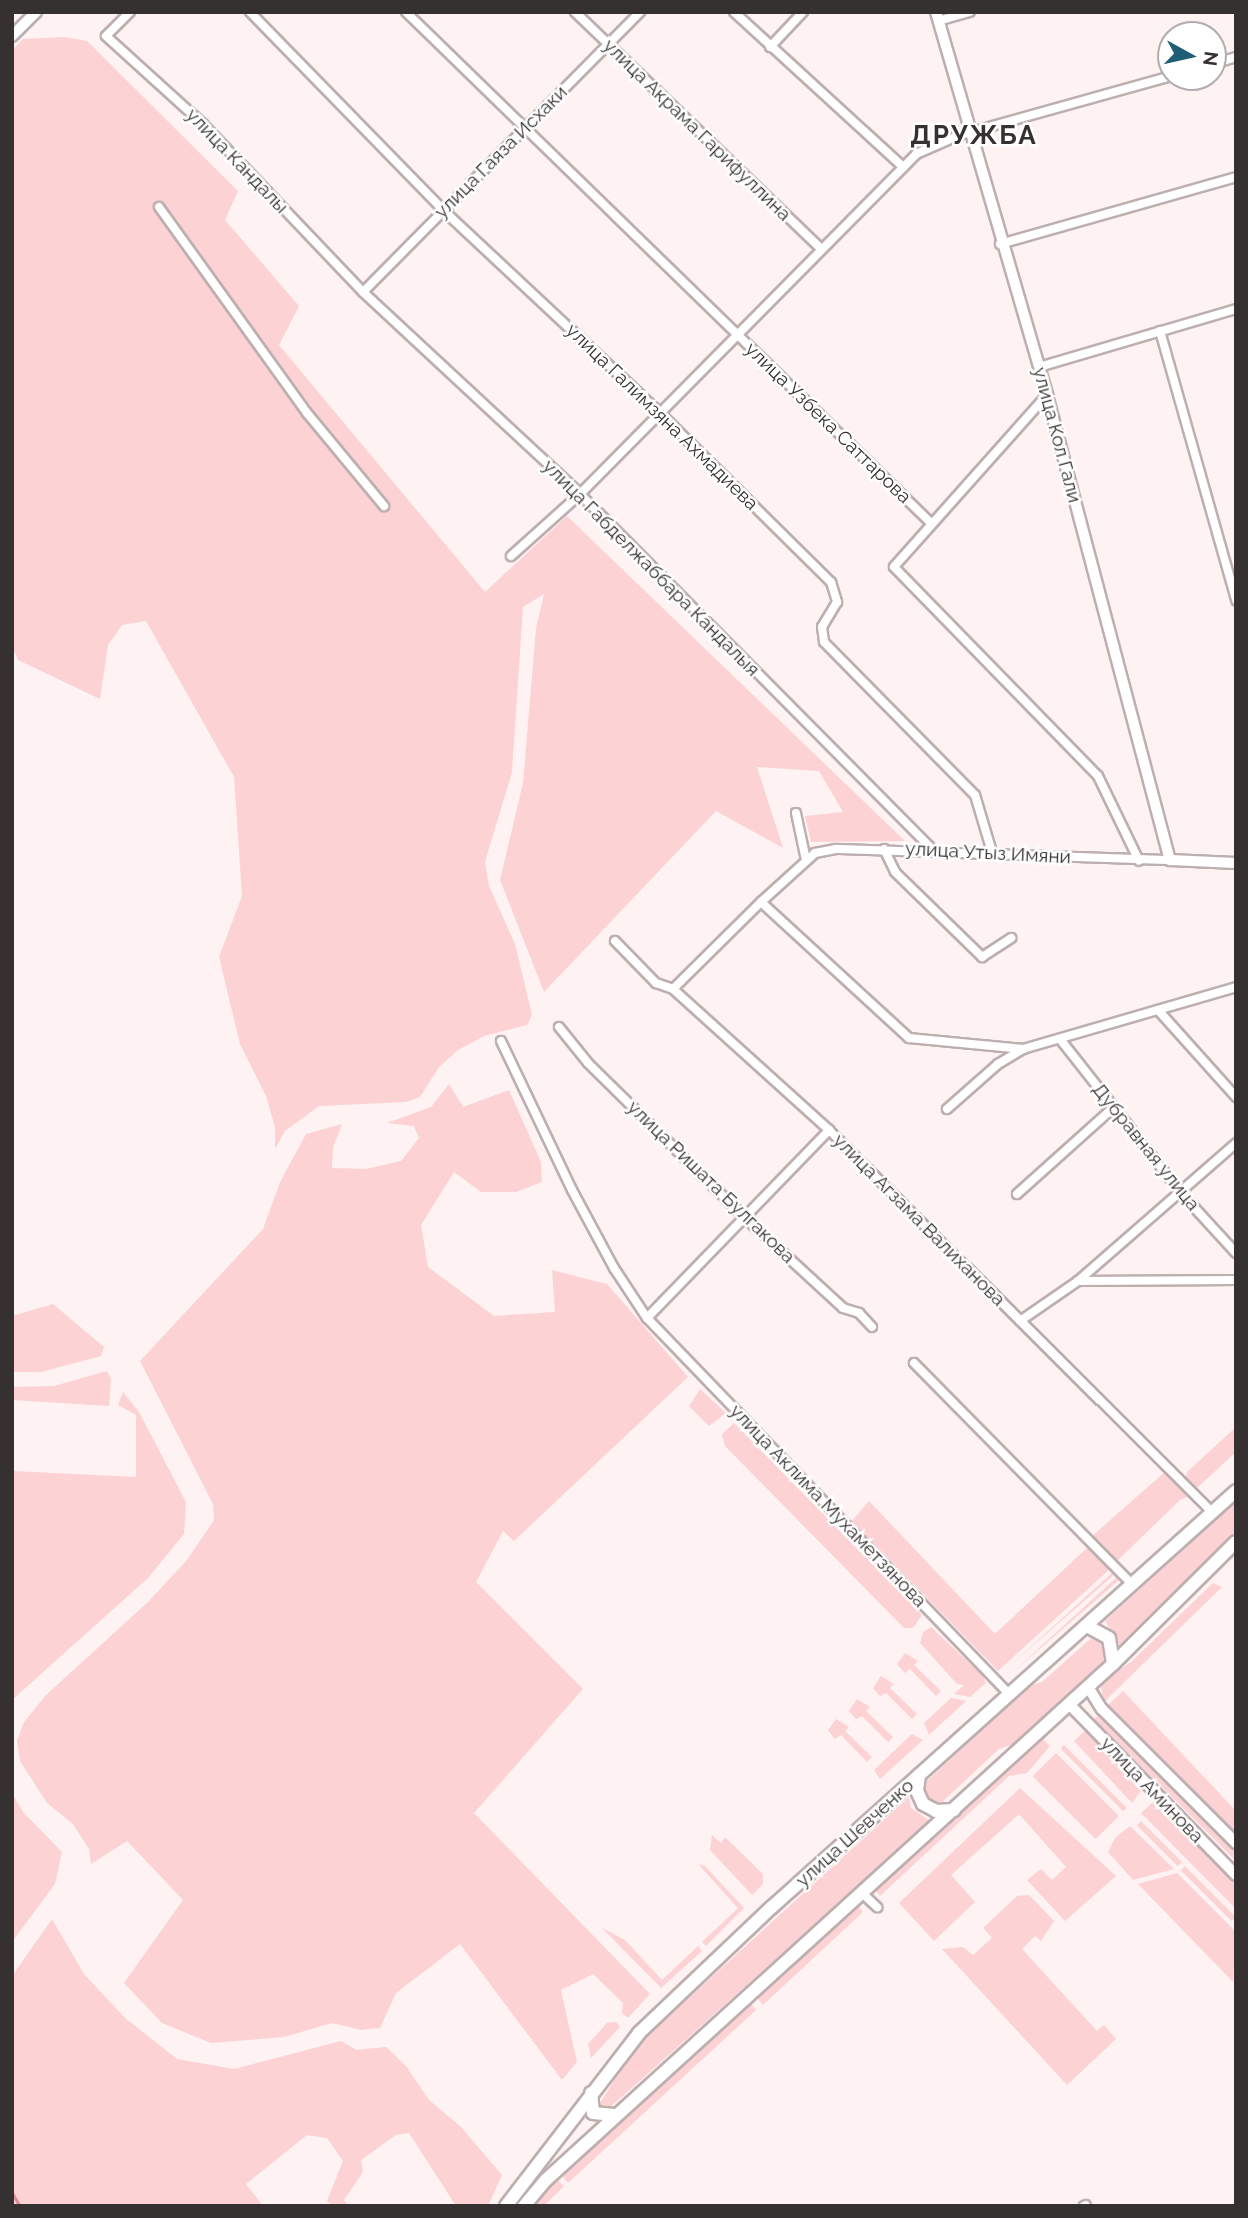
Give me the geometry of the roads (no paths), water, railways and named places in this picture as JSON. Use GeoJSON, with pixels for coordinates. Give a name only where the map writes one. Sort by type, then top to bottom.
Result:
{"type":"FeatureCollection","features":[{"type":"Feature","properties":{"kind":"main road","name":"улица Шевченко"},"geometry":{"type":"LineString","coordinates":[[506,2206],[639,2033],[919,1774],[1236,1491]]}},
{"type":"Feature","properties":{"kind":"main road"},"geometry":{"type":"LineString","coordinates":[[524,2206],[619,2113],[1113,1664],[1236,1542]]}},
{"type":"Feature","properties":{"kind":"main road"},"geometry":{"type":"LineString","coordinates":[[1087,1626],[1110,1638],[1113,1664]]}},
{"type":"Feature","properties":{"kind":"main road"},"geometry":{"type":"LineString","coordinates":[[919,1774],[917,1791],[923,1804],[936,1811],[954,1810]]}},
{"type":"Feature","properties":{"kind":"main road"},"geometry":{"type":"LineString","coordinates":[[591,2092],[593,2113],[605,2117],[619,2113]]}},
{"type":"Feature","properties":{"kind":"street"},"geometry":{"type":"LineString","coordinates":[[12,36],[36,12]]}},
{"type":"Feature","properties":{"kind":"street","name":"улица Кандалы"},"geometry":{"type":"LineString","coordinates":[[130,12],[106,36],[203,124],[363,292]]}},
{"type":"Feature","properties":{"kind":"street","name":"улица Галимзяна Ахмадиева"},"geometry":{"type":"LineString","coordinates":[[250,12],[443,210],[659,412],[831,582],[836,602],[822,627],[824,642],[975,795],[992,852]]}},
{"type":"Feature","properties":{"kind":"street","name":"улица Узбека Саттарова"},"geometry":{"type":"LineString","coordinates":[[406,12],[932,524]]}},
{"type":"Feature","properties":{"kind":"street","name":"улица Акрама Гарифуллина"},"geometry":{"type":"LineString","coordinates":[[575,12],[820,248]]}},
{"type":"Feature","properties":{"kind":"street","name":"улица Гаяза Исхаки"},"geometry":{"type":"LineString","coordinates":[[363,292],[640,12]]}},
{"type":"Feature","properties":{"kind":"street"},"geometry":{"type":"LineString","coordinates":[[734,12],[902,166]]}},
{"type":"Feature","properties":{"kind":"street"},"geometry":{"type":"LineString","coordinates":[[770,47],[803,12]]}},
{"type":"Feature","properties":{"kind":"street"},"geometry":{"type":"LineString","coordinates":[[937,17],[970,12]]}},
{"type":"Feature","properties":{"kind":"street","name":"улица Кол Гали"},"geometry":{"type":"LineString","coordinates":[[937,17],[1000,244],[1039,367],[1171,860]]}},
{"type":"Feature","properties":{"kind":"street"},"geometry":{"type":"LineString","coordinates":[[512,555],[580,494],[735,334],[916,154],[969,134],[1157,80]]}},
{"type":"Feature","properties":{"kind":"street"},"geometry":{"type":"LineString","coordinates":[[1000,244],[1236,177]]}},
{"type":"Feature","properties":{"kind":"street"},"geometry":{"type":"LineString","coordinates":[[159,207],[307,413],[384,506]]}},
{"type":"Feature","properties":{"kind":"street","name":"улица Габделжаббара Кандалыя"},"geometry":{"type":"LineString","coordinates":[[363,292],[580,494],[933,850]]}},
{"type":"Feature","properties":{"kind":"street"},"geometry":{"type":"LineString","coordinates":[[1039,367],[1236,309]]}},
{"type":"Feature","properties":{"kind":"street"},"geometry":{"type":"LineString","coordinates":[[1160,331],[1236,600]]}},
{"type":"Feature","properties":{"kind":"street"},"geometry":{"type":"LineString","coordinates":[[1046,395],[894,567],[1098,776],[1139,861]]}},
{"type":"Feature","properties":{"kind":"street"},"geometry":{"type":"LineString","coordinates":[[796,813],[806,860]]}},
{"type":"Feature","properties":{"kind":"street","name":"улица Утыз Имяни"},"geometry":{"type":"LineString","coordinates":[[673,989],[806,860],[836,849],[992,852],[1139,861],[1236,863]]}},
{"type":"Feature","properties":{"kind":"street"},"geometry":{"type":"LineString","coordinates":[[884,849],[895,872],[982,957],[1011,937]]}},
{"type":"Feature","properties":{"kind":"street"},"geometry":{"type":"LineString","coordinates":[[761,902],[909,1038],[923,1043],[1023,1049]]}},
{"type":"Feature","properties":{"kind":"street","name":"улица Агзама Валиханова"},"geometry":{"type":"LineString","coordinates":[[615,941],[656,983],[673,989],[829,1130],[1212,1513]]}},
{"type":"Feature","properties":{"kind":"street"},"geometry":{"type":"LineString","coordinates":[[947,1110],[998,1064],[1023,1049],[1236,987]]}},
{"type":"Feature","properties":{"kind":"street"},"geometry":{"type":"LineString","coordinates":[[1158,1010],[1236,1097]]}},
{"type":"Feature","properties":{"kind":"street","name":"улица Ришата Булгакова"},"geometry":{"type":"LineString","coordinates":[[559,1027],[588,1063],[742,1215],[842,1308],[859,1313],[872,1327]]}},
{"type":"Feature","properties":{"kind":"street","name":"Дубравная улица"},"geometry":{"type":"LineString","coordinates":[[1060,1039],[1181,1193],[1236,1253]]}},
{"type":"Feature","properties":{"kind":"street","name":"улица Аклима Мухаметзянова"},"geometry":{"type":"LineString","coordinates":[[501,1041],[602,1246],[647,1318],[1009,1693]]}},
{"type":"Feature","properties":{"kind":"street"},"geometry":{"type":"LineString","coordinates":[[1017,1194],[1114,1107]]}},
{"type":"Feature","properties":{"kind":"street"},"geometry":{"type":"LineString","coordinates":[[647,1318],[742,1215],[829,1130]]}},
{"type":"Feature","properties":{"kind":"street"},"geometry":{"type":"LineString","coordinates":[[1020,1321],[1078,1281],[1236,1143]]}},
{"type":"Feature","properties":{"kind":"street"},"geometry":{"type":"LineString","coordinates":[[1078,1281],[1236,1280]]}},
{"type":"Feature","properties":{"kind":"street"},"geometry":{"type":"LineString","coordinates":[[914,1363],[1132,1584]]}},
{"type":"Feature","properties":{"kind":"street","name":"улица Аминова"},"geometry":{"type":"LineString","coordinates":[[1088,1687],[1102,1709],[1236,1843]]}},
{"type":"Feature","properties":{"kind":"street","name":"улица Аминова"},"geometry":{"type":"LineString","coordinates":[[1069,1704],[1234,1870]]}},
{"type":"Feature","properties":{"kind":"street"},"geometry":{"type":"LineString","coordinates":[[862,1893],[877,1907]]}},
{"type":"Feature","properties":{"kind":"waterway"},"geometry":{"type":"LineString","coordinates":[[12,2192],[20,2206]]}},
{"type":"Feature","properties":{"kind":"district","name":"ДРУЖБА"},"geometry":{"type":"Point","coordinates":[974,136]}}]}
